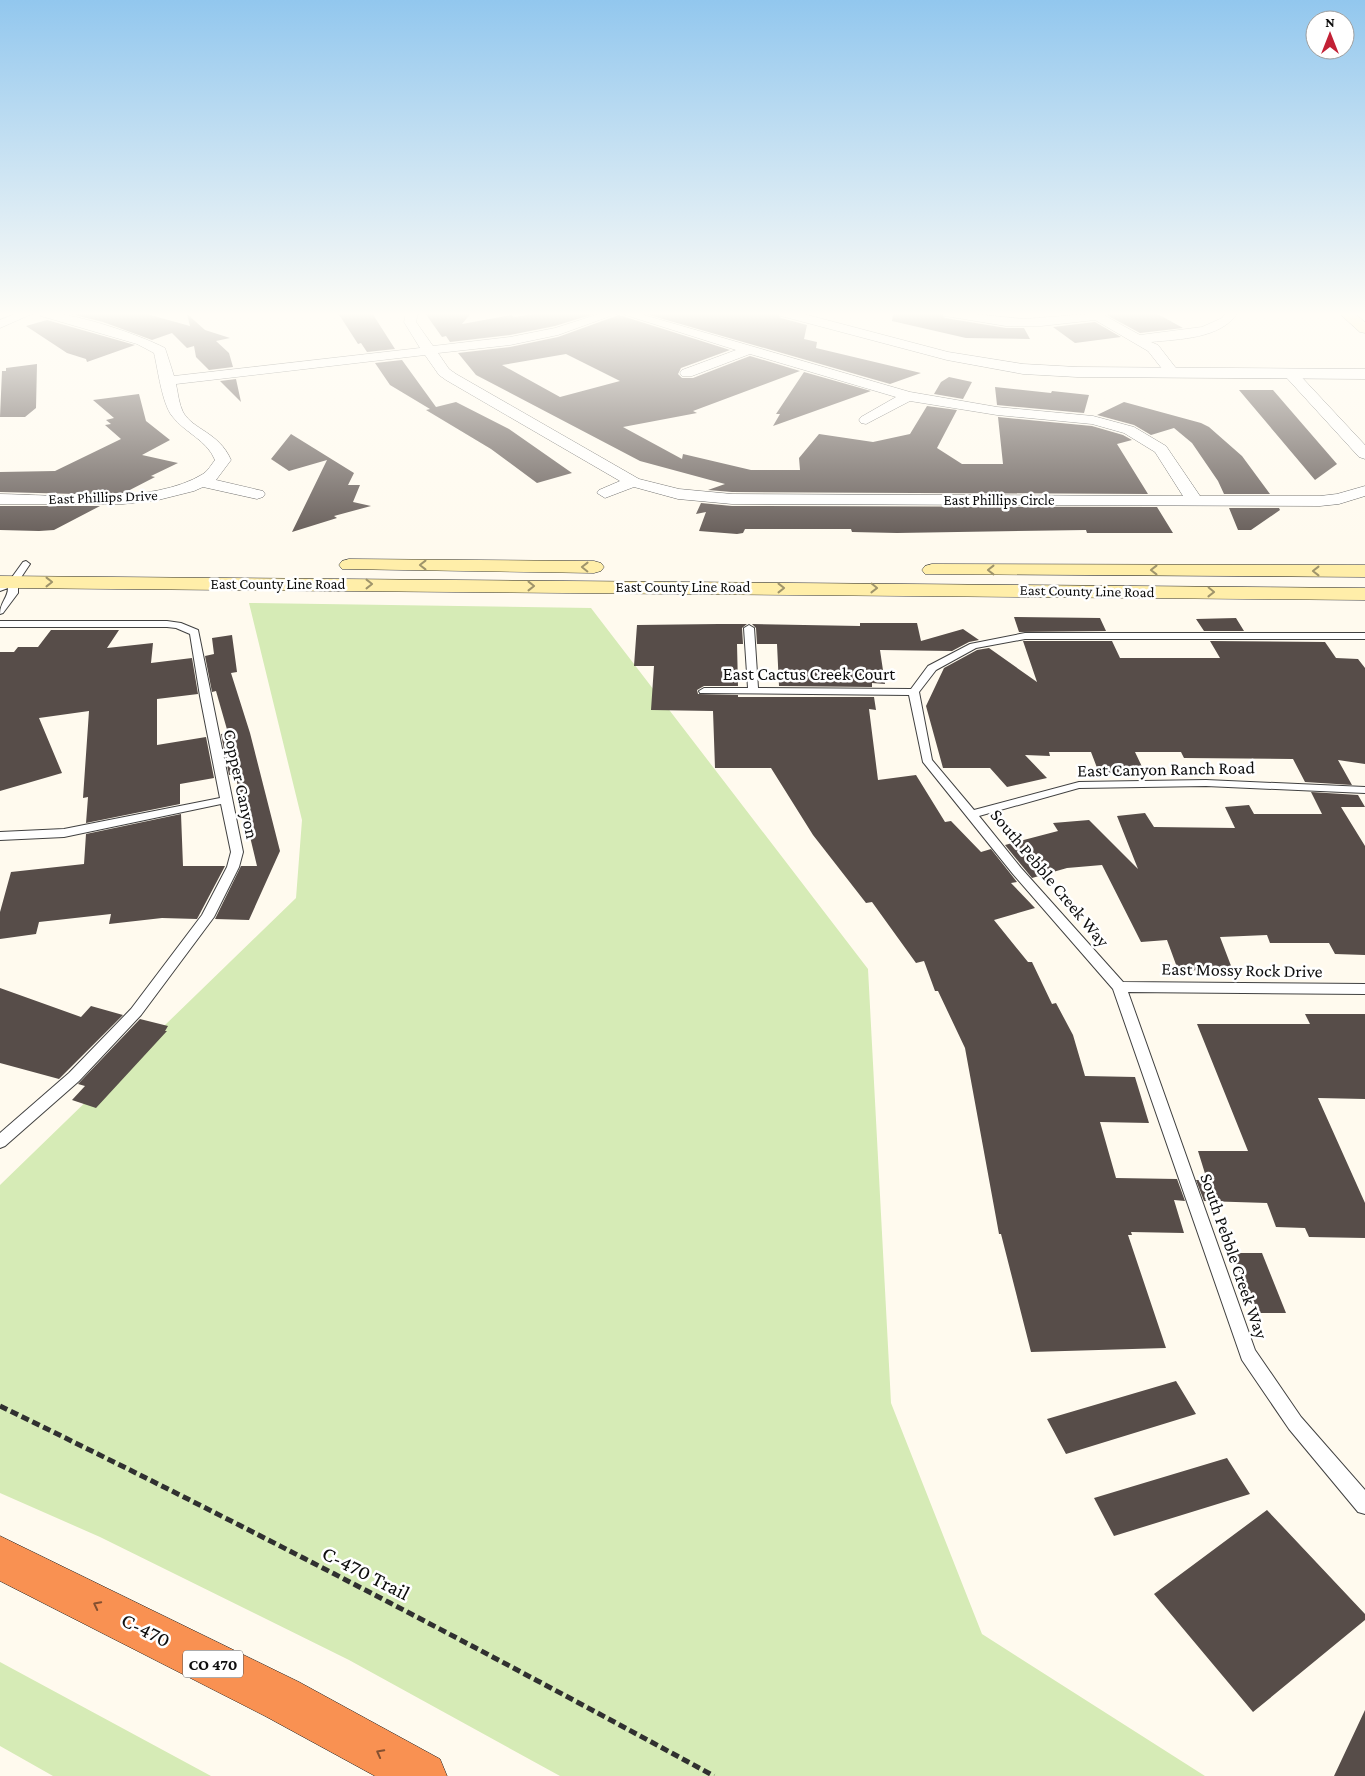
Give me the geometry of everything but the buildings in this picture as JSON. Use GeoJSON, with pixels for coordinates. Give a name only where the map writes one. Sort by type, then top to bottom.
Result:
{"type":"FeatureCollection","features":[{"type":"Feature","properties":{"kind":"highway","name":"C-470"},"geometry":{"type":"LineString","coordinates":[[0,1558],[282,1699],[423,1776]]}},
{"type":"Feature","properties":{"kind":"main road"},"geometry":{"type":"LineString","coordinates":[[0,564],[163,565]]}},
{"type":"Feature","properties":{"kind":"main road","name":"East County Line Road"},"geometry":{"type":"LineString","coordinates":[[330,565],[610,567]]}},
{"type":"Feature","properties":{"kind":"main road","name":"East County Line Road"},"geometry":{"type":"LineString","coordinates":[[916,570],[1365,571]]}},
{"type":"Feature","properties":{"kind":"main road","name":"East County Line Road"},"geometry":{"type":"LineString","coordinates":[[4,584],[1365,594]]}},
{"type":"Feature","properties":{"kind":"street","name":"East Phillips Drive"},"geometry":{"type":"LineString","coordinates":[[0,499],[132,499],[160,496],[203,482],[221,466],[223,460],[222,452],[180,419],[176,412],[172,396]]}},
{"type":"Feature","properties":{"kind":"street","name":"East Phillips Circle"},"geometry":{"type":"LineString","coordinates":[[484,396],[633,482],[678,494],[732,499],[1320,501],[1339,499],[1365,491]]}},
{"type":"Feature","properties":{"kind":"street"},"geometry":{"type":"LineString","coordinates":[[866,420],[908,396],[987,410],[1093,420],[1129,430],[1154,443],[1161,449],[1195,501]]}},
{"type":"Feature","properties":{"kind":"street"},"geometry":{"type":"LineString","coordinates":[[1311,396],[1365,454]]}},
{"type":"Feature","properties":{"kind":"street"},"geometry":{"type":"LineString","coordinates":[[203,482],[256,494]]}},
{"type":"Feature","properties":{"kind":"street"},"geometry":{"type":"LineString","coordinates":[[605,493],[633,482]]}},
{"type":"Feature","properties":{"kind":"lane"},"geometry":{"type":"LineString","coordinates":[[0,610],[13,593],[4,584],[26,564]]}},
{"type":"Feature","properties":{"kind":"lane","name":"Copper Canyon"},"geometry":{"type":"LineString","coordinates":[[0,624],[167,624],[178,625],[195,632],[225,800],[237,852],[233,867],[208,917],[136,1012],[74,1077],[0,1142]]}},
{"type":"Feature","properties":{"kind":"lane"},"geometry":{"type":"LineString","coordinates":[[749,628],[753,691]]}},
{"type":"Feature","properties":{"kind":"lane"},"geometry":{"type":"LineString","coordinates":[[914,692],[932,668],[973,646],[1025,636],[1365,636]]}},
{"type":"Feature","properties":{"kind":"lane","name":"East Cactus Creek Court"},"geometry":{"type":"LineString","coordinates":[[704,690],[914,692]]}},
{"type":"Feature","properties":{"kind":"lane","name":"South Pebble Creek Way"},"geometry":{"type":"LineString","coordinates":[[914,692],[927,760],[1017,871],[1119,987],[1248,1354],[1295,1423],[1365,1505]]}},
{"type":"Feature","properties":{"kind":"lane","name":"East Canyon Ranch Road"},"geometry":{"type":"LineString","coordinates":[[971,815],[1079,785],[1206,783],[1365,790]]}},
{"type":"Feature","properties":{"kind":"lane"},"geometry":{"type":"LineString","coordinates":[[0,836],[64,833],[225,800]]}},
{"type":"Feature","properties":{"kind":"lane","name":"East Mossy Rock Drive"},"geometry":{"type":"LineString","coordinates":[[1119,987],[1365,989]]}},
{"type":"Feature","properties":{"kind":"path","name":"C-470 Trail"},"geometry":{"type":"LineString","coordinates":[[0,1406],[122,1465],[528,1675],[714,1776]]}},
{"type":"Feature","properties":{"kind":"green space"},"geometry":{"type":"Polygon","coordinates":[[[249,603],[591,608],[868,969],[891,1403],[982,1634],[1205,1776],[560,1776],[349,1660],[100,1537],[0,1493],[0,1185],[296,898],[302,820],[249,603]]]}},
{"type":"Feature","properties":{"kind":"green space"},"geometry":{"type":"Polygon","coordinates":[[[0,1662],[211,1776],[53,1776],[0,1746],[0,1662]]]}}]}
